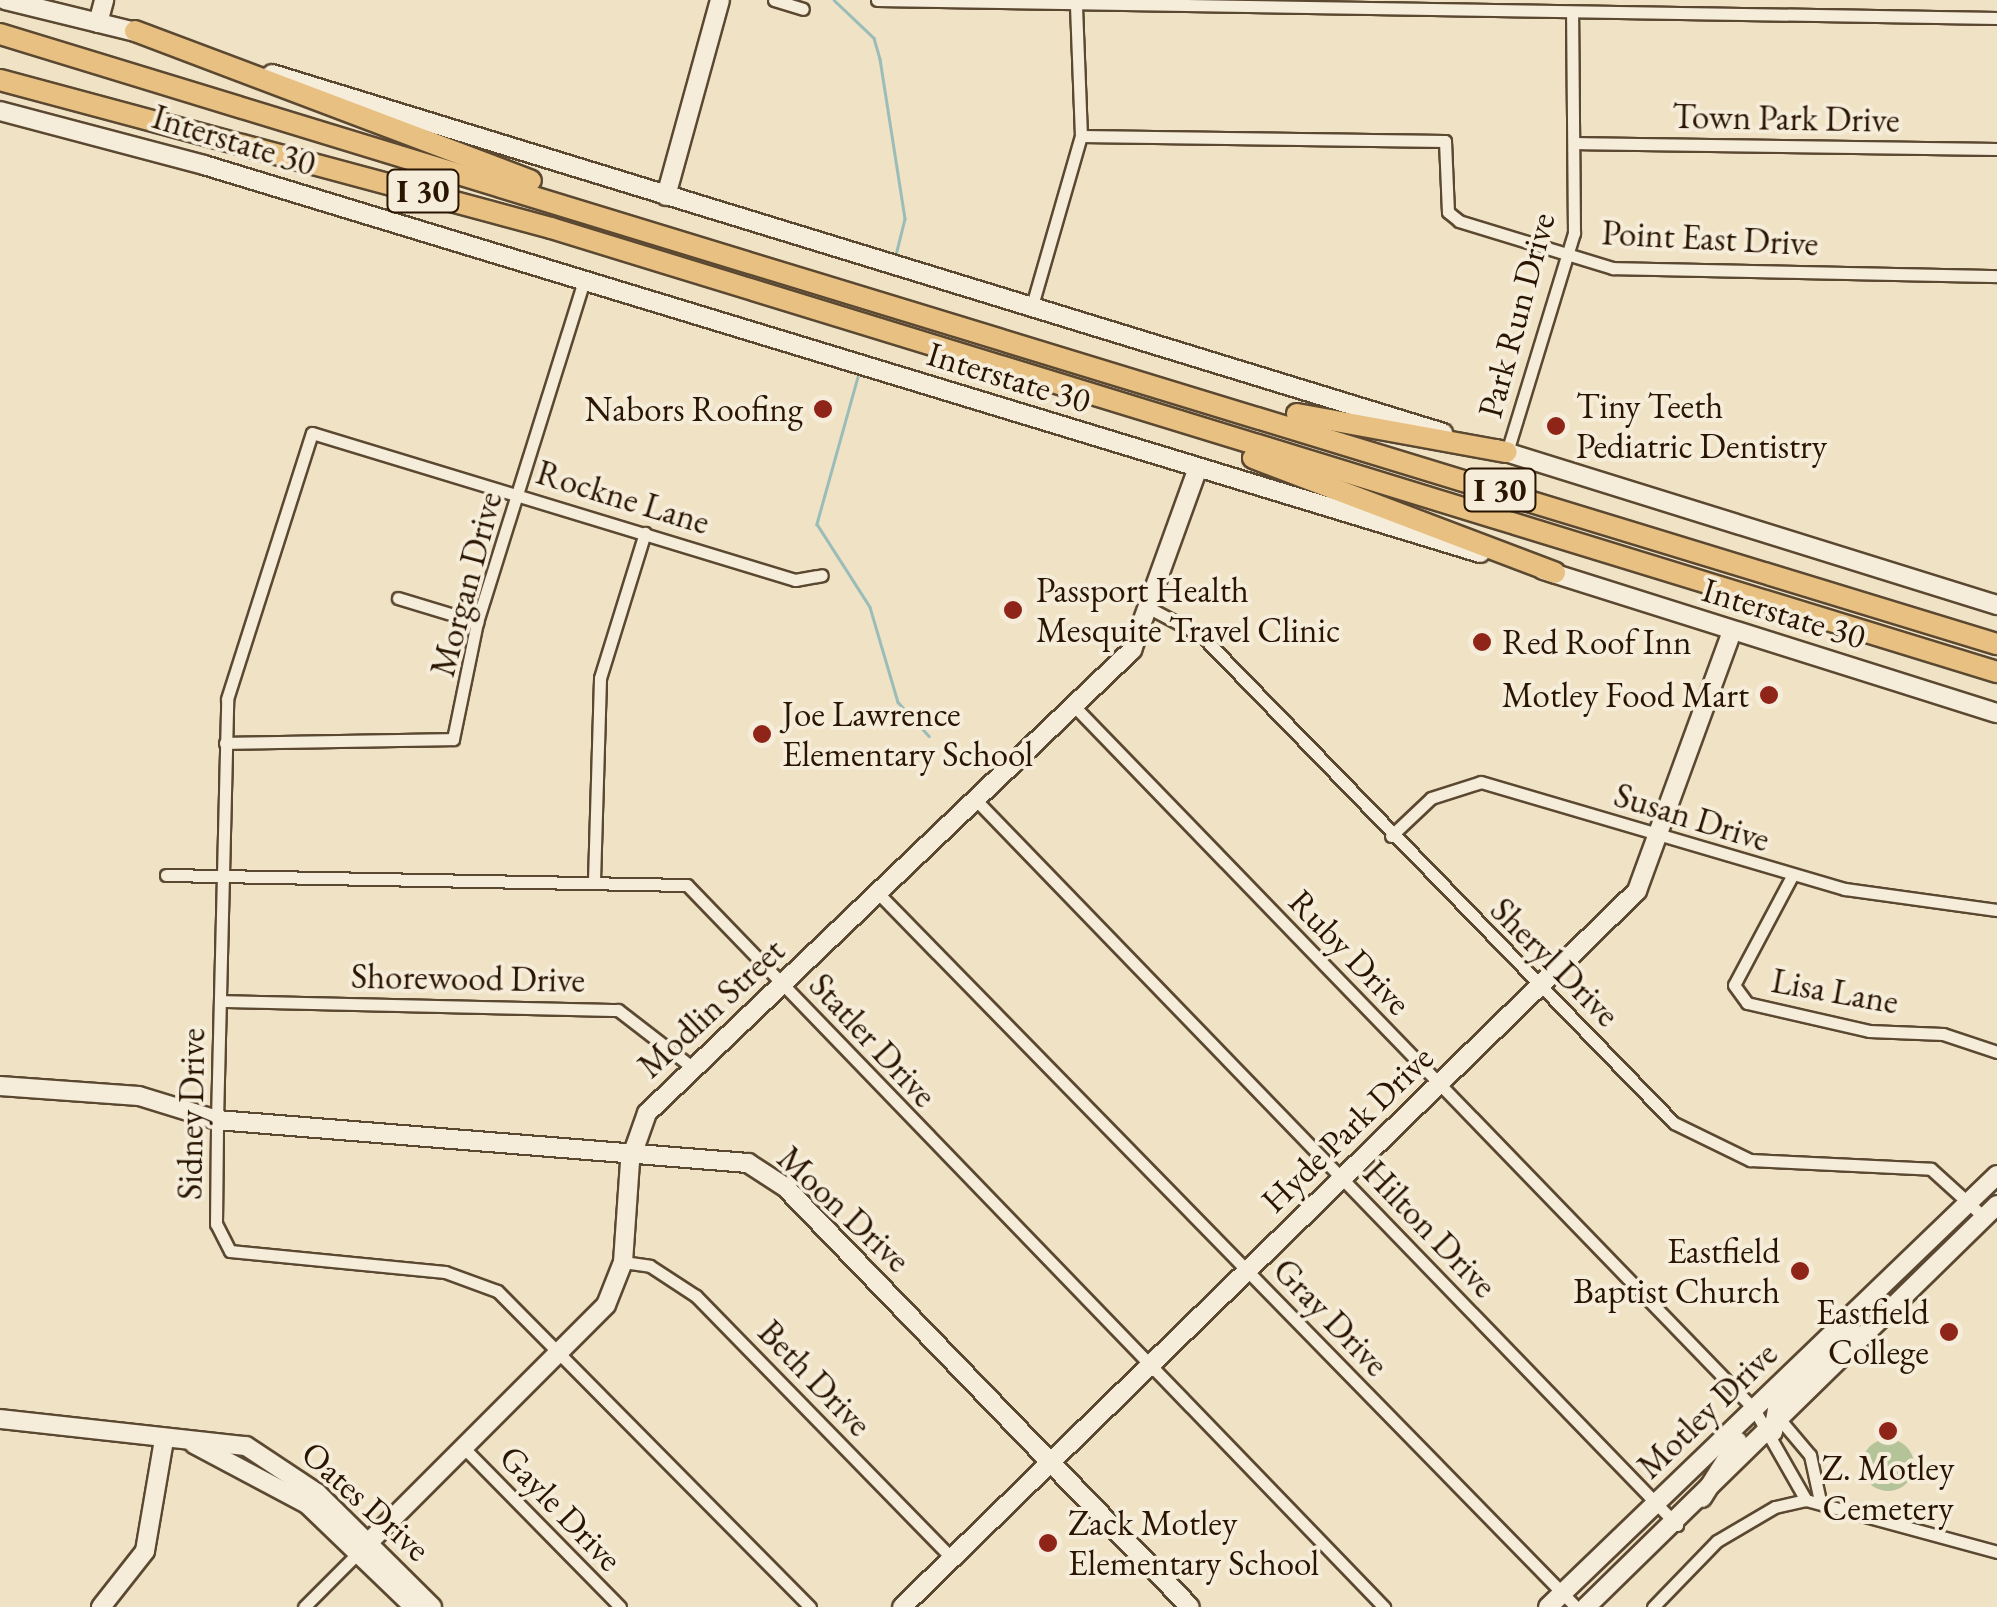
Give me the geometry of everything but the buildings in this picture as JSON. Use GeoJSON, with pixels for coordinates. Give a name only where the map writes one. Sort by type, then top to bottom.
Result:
{"type":"FeatureCollection","features":[{"type":"Feature","properties":{"kind":"highway"},"geometry":{"type":"LineString","coordinates":[[136,31],[649,230]]}},
{"type":"Feature","properties":{"kind":"highway","name":"I 30"},"geometry":{"type":"LineString","coordinates":[[0,34],[1168,387],[1997,644]]}},
{"type":"Feature","properties":{"kind":"highway","name":"I 30"},"geometry":{"type":"LineString","coordinates":[[0,80],[368,175],[1997,672]]}},
{"type":"Feature","properties":{"kind":"highway"},"geometry":{"type":"LineString","coordinates":[[1168,387],[1508,452]]}},
{"type":"Feature","properties":{"kind":"highway"},"geometry":{"type":"LineString","coordinates":[[1127,406],[1554,573]]}},
{"type":"Feature","properties":{"kind":"main road","name":"Interstate 30"},"geometry":{"type":"LineString","coordinates":[[4,0],[136,31],[1997,605]]}},
{"type":"Feature","properties":{"kind":"main road"},"geometry":{"type":"LineString","coordinates":[[98,23],[104,0]]}},
{"type":"Feature","properties":{"kind":"main road"},"geometry":{"type":"LineString","coordinates":[[666,196],[720,0]]}},
{"type":"Feature","properties":{"kind":"main road","name":"Interstate 30"},"geometry":{"type":"LineString","coordinates":[[0,111],[584,281],[1554,573],[1997,713]]}},
{"type":"Feature","properties":{"kind":"main road","name":"Modlin Street"},"geometry":{"type":"LineString","coordinates":[[364,1546],[606,1305],[622,1262],[632,1148],[647,1113],[1132,650],[1151,609],[1198,468]]}},
{"type":"Feature","properties":{"kind":"main road","name":"Hyde Park Drive"},"geometry":{"type":"LineString","coordinates":[[902,1607],[1637,891],[1663,839],[1732,630]]}},
{"type":"Feature","properties":{"kind":"main road","name":"Moon Drive"},"geometry":{"type":"LineString","coordinates":[[0,1086],[148,1102],[216,1120],[725,1156],[768,1174],[1190,1607]]}},
{"type":"Feature","properties":{"kind":"main road","name":"Moon Drive"},"geometry":{"type":"LineString","coordinates":[[0,1098],[148,1102]]}},
{"type":"Feature","properties":{"kind":"main road","name":"Motley Drive"},"geometry":{"type":"LineString","coordinates":[[1548,1607],[1570,1600],[1656,1503],[1997,1175]]}},
{"type":"Feature","properties":{"kind":"main road","name":"Motley Drive"},"geometry":{"type":"LineString","coordinates":[[1586,1607],[1700,1504],[1991,1211]]}},
{"type":"Feature","properties":{"kind":"main road"},"geometry":{"type":"LineString","coordinates":[[1777,1423],[1845,1340],[1859,1311]]}},
{"type":"Feature","properties":{"kind":"main road"},"geometry":{"type":"LineString","coordinates":[[1700,1504],[1717,1463],[1756,1421],[1754,1409]]}},
{"type":"Feature","properties":{"kind":"main road","name":"Oates Drive"},"geometry":{"type":"LineString","coordinates":[[5,1416],[194,1444],[282,1486],[364,1546],[432,1607]]}},
{"type":"Feature","properties":{"kind":"main road"},"geometry":{"type":"LineString","coordinates":[[101,1607],[145,1551],[164,1440]]}},
{"type":"Feature","properties":{"kind":"main road","name":"Oates Drive"},"geometry":{"type":"LineString","coordinates":[[364,1546],[414,1607]]}},
{"type":"Feature","properties":{"kind":"street"},"geometry":{"type":"LineString","coordinates":[[774,0],[803,9]]}},
{"type":"Feature","properties":{"kind":"street"},"geometry":{"type":"LineString","coordinates":[[877,0],[1997,18]]}},
{"type":"Feature","properties":{"kind":"street"},"geometry":{"type":"LineString","coordinates":[[1803,0],[1803,15]]}},
{"type":"Feature","properties":{"kind":"street"},"geometry":{"type":"LineString","coordinates":[[1936,17],[1937,0]]}},
{"type":"Feature","properties":{"kind":"street"},"geometry":{"type":"LineString","coordinates":[[1031,309],[1081,136],[1076,3]]}},
{"type":"Feature","properties":{"kind":"street","name":"Park Run Drive"},"geometry":{"type":"LineString","coordinates":[[1508,452],[1568,254],[1574,144],[1572,12]]}},
{"type":"Feature","properties":{"kind":"street","name":"Point East Drive"},"geometry":{"type":"LineString","coordinates":[[1081,136],[1446,140],[1448,212],[1614,268],[1997,276]]}},
{"type":"Feature","properties":{"kind":"street","name":"Town Park Drive"},"geometry":{"type":"LineString","coordinates":[[1574,144],[1997,149]]}},
{"type":"Feature","properties":{"kind":"street","name":"Morgan Drive"},"geometry":{"type":"LineString","coordinates":[[225,743],[443,746],[459,725],[477,622],[584,281]]}},
{"type":"Feature","properties":{"kind":"street","name":"Rockne Lane"},"geometry":{"type":"LineString","coordinates":[[302,447],[320,430],[795,580],[822,575]]}},
{"type":"Feature","properties":{"kind":"street","name":"Sidney Drive"},"geometry":{"type":"LineString","coordinates":[[302,447],[227,699],[216,1224],[230,1250],[473,1278],[516,1304],[810,1607]]}},
{"type":"Feature","properties":{"kind":"street"},"geometry":{"type":"LineString","coordinates":[[594,882],[600,678],[645,533]]}},
{"type":"Feature","properties":{"kind":"street"},"geometry":{"type":"LineString","coordinates":[[398,598],[477,622]]}},
{"type":"Feature","properties":{"kind":"street","name":"Sheryl Drive"},"geometry":{"type":"LineString","coordinates":[[1151,609],[1202,636],[1391,836],[1674,1122],[1728,1155],[1930,1168],[1970,1203],[1991,1211]]}},
{"type":"Feature","properties":{"kind":"street","name":"Ruby Drive"},"geometry":{"type":"LineString","coordinates":[[1074,706],[1754,1409],[1777,1423]]}},
{"type":"Feature","properties":{"kind":"street","name":"Susan Drive"},"geometry":{"type":"LineString","coordinates":[[1391,836],[1431,798],[1481,782],[1792,876],[1997,910]]}},
{"type":"Feature","properties":{"kind":"street","name":"Hilton Drive"},"geometry":{"type":"LineString","coordinates":[[976,799],[1677,1525]]}},
{"type":"Feature","properties":{"kind":"street","name":"Statler Drive"},"geometry":{"type":"LineString","coordinates":[[166,874],[687,886],[1384,1607]]}},
{"type":"Feature","properties":{"kind":"street","name":"Lisa Lane"},"geometry":{"type":"LineString","coordinates":[[1792,876],[1734,985],[1747,1003],[1869,1031],[1943,1034],[1997,1052]]}},
{"type":"Feature","properties":{"kind":"street","name":"Gray Drive"},"geometry":{"type":"LineString","coordinates":[[878,893],[1570,1600]]}},
{"type":"Feature","properties":{"kind":"street","name":"Shorewood Drive"},"geometry":{"type":"LineString","coordinates":[[221,1002],[618,1010],[693,1068]]}},
{"type":"Feature","properties":{"kind":"street","name":"Beth Drive"},"geometry":{"type":"LineString","coordinates":[[622,1262],[650,1266],[696,1296],[952,1558]]}},
{"type":"Feature","properties":{"kind":"street"},"geometry":{"type":"LineString","coordinates":[[1754,1409],[1777,1423],[1810,1456],[1820,1502]]}},
{"type":"Feature","properties":{"kind":"street"},"geometry":{"type":"LineString","coordinates":[[1777,1423],[1806,1500]]}},
{"type":"Feature","properties":{"kind":"street","name":"Gayle Drive"},"geometry":{"type":"LineString","coordinates":[[464,1447],[620,1607]]}},
{"type":"Feature","properties":{"kind":"street"},"geometry":{"type":"LineString","coordinates":[[1652,1607],[1717,1541],[1775,1506],[1806,1500],[1997,1552]]}},
{"type":"Feature","properties":{"kind":"street","name":"Modlin Street"},"geometry":{"type":"LineString","coordinates":[[304,1607],[364,1546]]}},
{"type":"Feature","properties":{"kind":"green space"},"geometry":{"type":"Polygon","coordinates":[[[1888,1439],[1906,1447],[1914,1465],[1906,1483],[1888,1491],[1870,1483],[1862,1465],[1870,1447],[1888,1439]]]}},
{"type":"Feature","properties":{"kind":"waterway"},"geometry":{"type":"LineString","coordinates":[[834,0],[874,38],[880,59],[905,219],[896,256]]}},
{"type":"Feature","properties":{"kind":"waterway"},"geometry":{"type":"LineString","coordinates":[[858,377],[817,524],[870,607],[898,702],[929,736]]}},
{"type":"Feature","properties":{"kind":"place","name":"Nabors Roofing"},"geometry":{"type":"Point","coordinates":[823,409]}},
{"type":"Feature","properties":{"kind":"place","name":"Tiny Teeth Pediatric Dentistry"},"geometry":{"type":"Point","coordinates":[1556,426]}},
{"type":"Feature","properties":{"kind":"place","name":"Passport Health Mesquite Travel Clinic"},"geometry":{"type":"Point","coordinates":[1013,610]}},
{"type":"Feature","properties":{"kind":"place","name":"Red Roof Inn"},"geometry":{"type":"Point","coordinates":[1482,642]}},
{"type":"Feature","properties":{"kind":"place","name":"Motley Food Mart"},"geometry":{"type":"Point","coordinates":[1769,695]}},
{"type":"Feature","properties":{"kind":"place","name":"Joe Lawrence Elementary School"},"geometry":{"type":"Point","coordinates":[762,734]}},
{"type":"Feature","properties":{"kind":"place","name":"Eastfield Baptist Church"},"geometry":{"type":"Point","coordinates":[1800,1271]}},
{"type":"Feature","properties":{"kind":"place","name":"Eastfield College"},"geometry":{"type":"Point","coordinates":[1949,1332]}},
{"type":"Feature","properties":{"kind":"place","name":"Z. Motley Cemetery"},"geometry":{"type":"Point","coordinates":[1888,1431]}},
{"type":"Feature","properties":{"kind":"place","name":"Zack Motley Elementary School"},"geometry":{"type":"Point","coordinates":[1048,1543]}}]}
